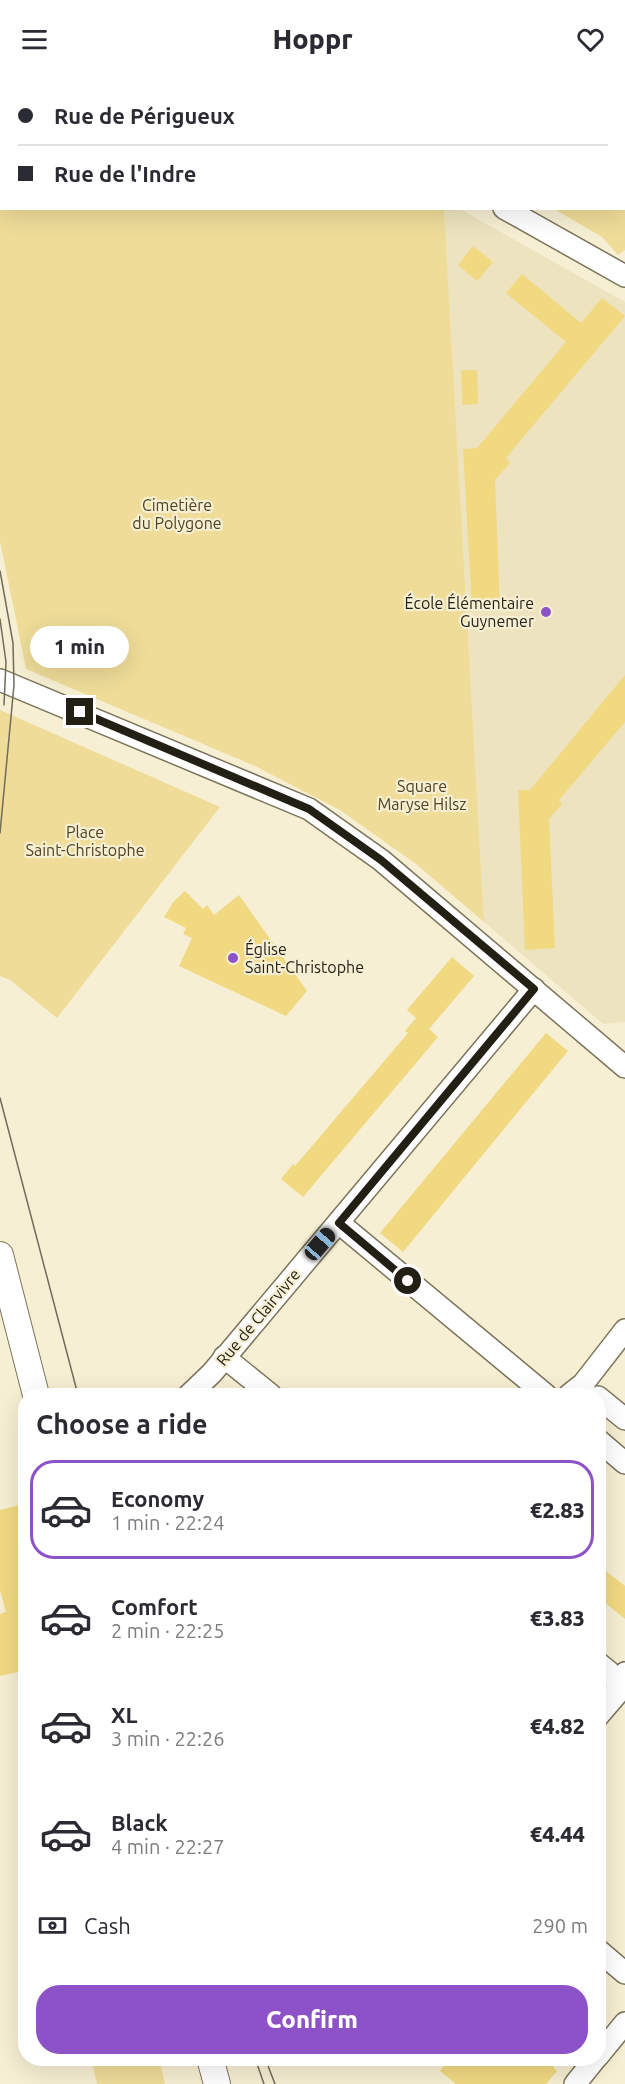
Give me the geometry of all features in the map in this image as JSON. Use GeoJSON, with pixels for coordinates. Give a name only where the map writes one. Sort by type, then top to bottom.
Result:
{"type":"FeatureCollection","features":[{"type":"Feature","properties":{"kind":"street"},"geometry":{"type":"LineString","coordinates":[[508,210],[625,276]]}},
{"type":"Feature","properties":{"kind":"street"},"geometry":{"type":"LineString","coordinates":[[0,680],[309,809],[381,860],[534,989],[622,1059]]}},
{"type":"Feature","properties":{"kind":"street","name":"Rue de Clairvivre"},"geometry":{"type":"LineString","coordinates":[[196,1388],[212,1373],[339,1223],[534,989]]}},
{"type":"Feature","properties":{"kind":"street"},"geometry":{"type":"LineString","coordinates":[[339,1223],[538,1388]]}},
{"type":"Feature","properties":{"kind":"street"},"geometry":{"type":"LineString","coordinates":[[0,1255],[34,1388]]}},
{"type":"Feature","properties":{"kind":"street"},"geometry":{"type":"LineString","coordinates":[[590,1388],[625,1330]]}},
{"type":"Feature","properties":{"kind":"street"},"geometry":{"type":"LineString","coordinates":[[224,1357],[262,1388]]}},
{"type":"Feature","properties":{"kind":"street"},"geometry":{"type":"LineString","coordinates":[[606,1406],[625,1419]]}},
{"type":"Feature","properties":{"kind":"street"},"geometry":{"type":"LineString","coordinates":[[606,1447],[625,1463]]}},
{"type":"Feature","properties":{"kind":"street"},"geometry":{"type":"LineString","coordinates":[[606,1670],[621,1678],[616,1695],[606,1707]]}},
{"type":"Feature","properties":{"kind":"street"},"geometry":{"type":"LineString","coordinates":[[606,1957],[625,1972]]}},
{"type":"Feature","properties":{"kind":"street"},"geometry":{"type":"LineString","coordinates":[[606,2046],[625,2023]]}},
{"type":"Feature","properties":{"kind":"street"},"geometry":{"type":"LineString","coordinates":[[212,2066],[217,2084]]}},
{"type":"Feature","properties":{"kind":"street"},"geometry":{"type":"LineString","coordinates":[[575,2084],[590,2066]]}},
{"type":"Feature","properties":{"kind":"shaded area","name":"École Élémentaire Guynemer"},"geometry":{"type":"Polygon","coordinates":[[[444,210],[462,210],[625,302],[625,1022],[603,1024],[484,922],[444,210]]]}},
{"type":"Feature","properties":{"kind":"green space","name":"Cimetière du Polygone"},"geometry":{"type":"Polygon","coordinates":[[[0,210],[444,210],[484,922],[416,864],[340,810],[255,766],[26,669],[0,541],[0,210]]]}},
{"type":"Feature","properties":{"kind":"green space"},"geometry":{"type":"Polygon","coordinates":[[[556,210],[625,210],[625,250],[618,255],[602,237],[556,210]]]}},
{"type":"Feature","properties":{"kind":"green space","name":"Place Saint-Christophe"},"geometry":{"type":"Polygon","coordinates":[[[0,710],[220,807],[57,1018],[10,980],[0,976],[0,710]]]}},
{"type":"Feature","properties":{"kind":"green space"},"geometry":{"type":"Polygon","coordinates":[[[93,2066],[161,2066],[165,2084],[97,2084],[93,2066]]]}},
{"type":"Feature","properties":{"kind":"building"},"geometry":{"type":"Polygon","coordinates":[[[473,246],[493,262],[477,281],[458,265],[473,246]]]}},
{"type":"Feature","properties":{"kind":"building"},"geometry":{"type":"Polygon","coordinates":[[[522,274],[581,323],[602,298],[625,316],[506,458],[510,463],[495,480],[500,607],[472,609],[463,449],[477,448],[566,342],[506,293],[522,274]]]}},
{"type":"Feature","properties":{"kind":"building"},"geometry":{"type":"Polygon","coordinates":[[[461,370],[477,370],[478,404],[462,405],[461,370]]]}},
{"type":"Feature","properties":{"kind":"building"},"geometry":{"type":"Polygon","coordinates":[[[625,675],[625,722],[559,800],[562,804],[549,819],[555,948],[525,950],[518,790],[530,790],[625,675]]]}},
{"type":"Feature","properties":{"kind":"building","name":"Église Saint-Christophe"},"geometry":{"type":"Polygon","coordinates":[[[185,891],[203,909],[207,905],[214,915],[239,895],[307,991],[286,1016],[179,966],[192,938],[183,934],[186,928],[164,917],[174,901],[185,891]]]}},
{"type":"Feature","properties":{"kind":"building"},"geometry":{"type":"Polygon","coordinates":[[[452,957],[474,976],[429,1029],[438,1037],[303,1197],[281,1179],[293,1164],[295,1166],[408,1033],[405,1031],[416,1018],[407,1010],[452,957]]]}},
{"type":"Feature","properties":{"kind":"building"},"geometry":{"type":"Polygon","coordinates":[[[546,1033],[568,1051],[403,1252],[380,1233],[546,1033]]]}},
{"type":"Feature","properties":{"kind":"building"},"geometry":{"type":"Polygon","coordinates":[[[18,1506],[18,1672],[0,1676],[0,1614],[6,1612],[0,1590],[0,1510],[18,1506]]]}},
{"type":"Feature","properties":{"kind":"building"},"geometry":{"type":"Polygon","coordinates":[[[606,1571],[625,1586],[625,1619],[606,1604],[606,1571]]]}},
{"type":"Feature","properties":{"kind":"building"},"geometry":{"type":"Polygon","coordinates":[[[444,2066],[554,2066],[557,2071],[546,2084],[456,2084],[440,2071],[444,2066]]]}},
{"type":"Feature","properties":{"kind":"tram line"},"geometry":{"type":"LineString","coordinates":[[0,571],[13,643],[14,685],[0,833]]}},
{"type":"Feature","properties":{"kind":"tram line"},"geometry":{"type":"LineString","coordinates":[[0,619],[6,662],[4,705]]}},
{"type":"Feature","properties":{"kind":"tram line"},"geometry":{"type":"LineString","coordinates":[[0,1098],[76,1388]]}},
{"type":"Feature","properties":{"kind":"tram line"},"geometry":{"type":"LineString","coordinates":[[258,2066],[264,2084]]}},
{"type":"Feature","properties":{"kind":"tram line"},"geometry":{"type":"LineString","coordinates":[[268,2066],[275,2084]]}},
{"type":"Feature","properties":{"kind":"place","name":"École Élémentaire Guynemer"},"geometry":{"type":"Point","coordinates":[546,612]}},
{"type":"Feature","properties":{"kind":"place","name":"Église Saint-Christophe"},"geometry":{"type":"Point","coordinates":[233,958]}},
{"type":"Feature","properties":{"kind":"route"},"geometry":{"type":"LineString","coordinates":[[80,712],[309,809],[381,860],[534,989],[339,1223],[408,1281]]}},
{"type":"Feature","properties":{"kind":"park label","name":"Square Maryse Hilsz"},"geometry":{"type":"Point","coordinates":[422,795]}}]}
